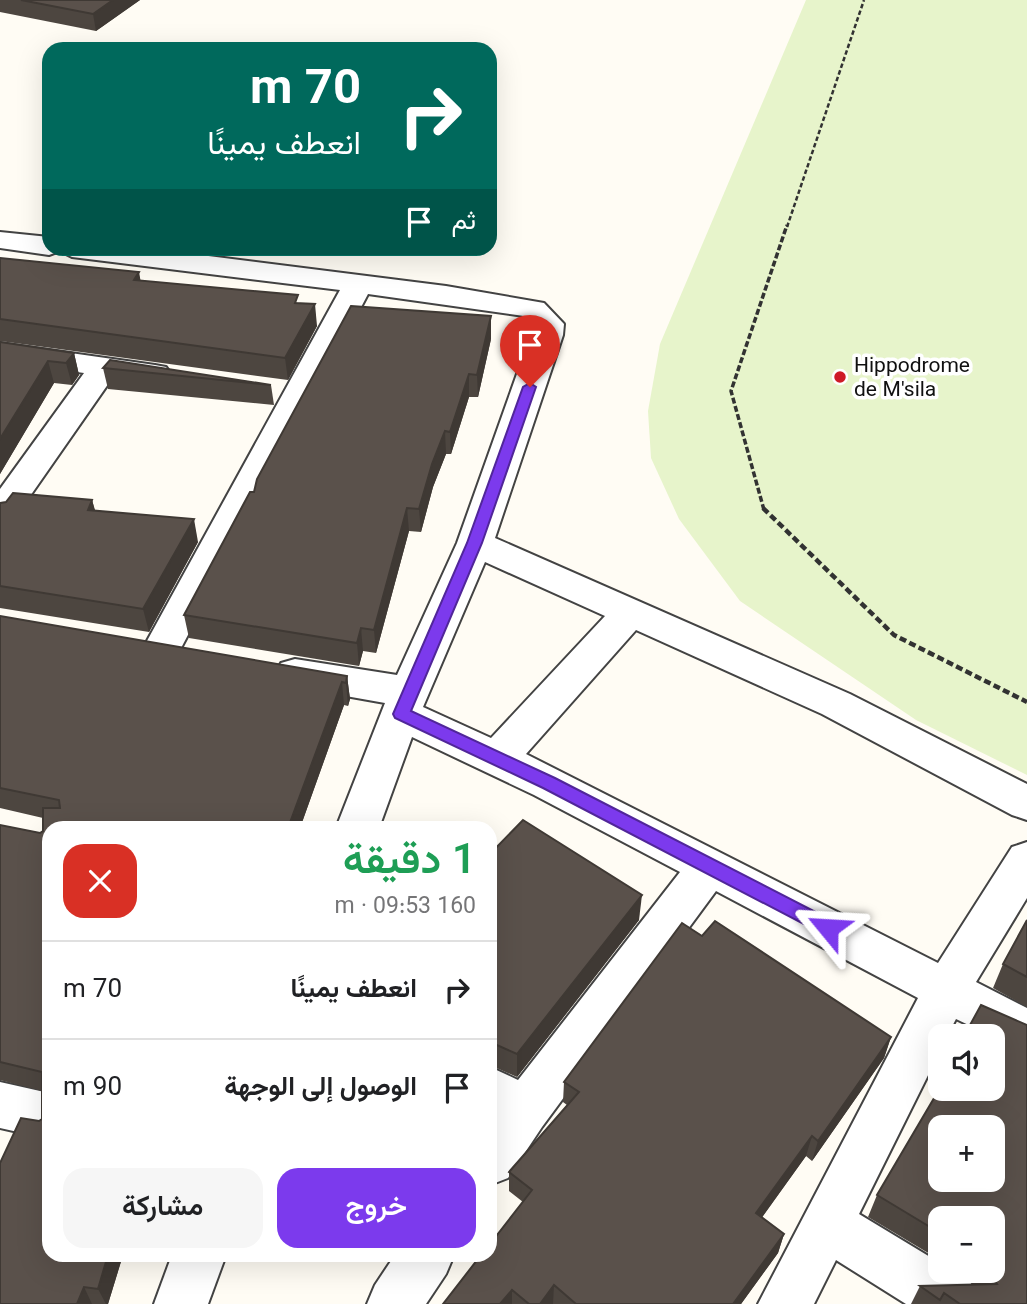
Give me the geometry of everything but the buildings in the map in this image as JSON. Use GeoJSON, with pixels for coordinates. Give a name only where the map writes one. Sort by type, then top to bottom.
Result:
{"type":"FeatureCollection","features":[{"type":"Feature","properties":{"kind":"street"},"geometry":{"type":"LineString","coordinates":[[3,245],[42,246]]}},
{"type":"Feature","properties":{"kind":"street"},"geometry":{"type":"LineString","coordinates":[[132,256],[522,307],[544,316],[549,324],[548,335],[475,543],[405,703],[360,821]]}},
{"type":"Feature","properties":{"kind":"street"},"geometry":{"type":"LineString","coordinates":[[161,650],[286,392],[357,286]]}},
{"type":"Feature","properties":{"kind":"street"},"geometry":{"type":"LineString","coordinates":[[0,352],[181,378]]}},
{"type":"Feature","properties":{"kind":"street"},"geometry":{"type":"LineString","coordinates":[[0,514],[104,367]]}},
{"type":"Feature","properties":{"kind":"street"},"geometry":{"type":"LineString","coordinates":[[475,543],[836,704],[1027,803]]}},
{"type":"Feature","properties":{"kind":"street"},"geometry":{"type":"LineString","coordinates":[[497,759],[631,612]]}},
{"type":"Feature","properties":{"kind":"street"},"geometry":{"type":"LineString","coordinates":[[120,643],[202,657]]}},
{"type":"Feature","properties":{"kind":"street"},"geometry":{"type":"LineString","coordinates":[[257,666],[405,703],[497,759],[1027,1032]]}},
{"type":"Feature","properties":{"kind":"street"},"geometry":{"type":"LineString","coordinates":[[785,1304],[947,989],[1027,860]]}},
{"type":"Feature","properties":{"kind":"street"},"geometry":{"type":"LineString","coordinates":[[497,1136],[507,1100],[709,867]]}},
{"type":"Feature","properties":{"kind":"street"},"geometry":{"type":"LineString","coordinates":[[0,1105],[42,1114]]}},
{"type":"Feature","properties":{"kind":"street"},"geometry":{"type":"LineString","coordinates":[[826,1224],[956,1304]]}},
{"type":"Feature","properties":{"kind":"street"},"geometry":{"type":"LineString","coordinates":[[181,1304],[196,1262]]}},
{"type":"Feature","properties":{"kind":"street"},"geometry":{"type":"LineString","coordinates":[[394,1304],[422,1262]]}},
{"type":"Feature","properties":{"kind":"path"},"geometry":{"type":"LineString","coordinates":[[864,0],[730,391],[763,509],[894,635],[1027,702]]}},
{"type":"Feature","properties":{"kind":"green space","name":"Hippodrome de M'sila"},"geometry":{"type":"Polygon","coordinates":[[[806,0],[1027,0],[1027,775],[916,720],[740,601],[679,519],[651,458],[648,411],[660,344],[806,0]]]}},
{"type":"Feature","properties":{"kind":"place","name":"Hippodrome de M'sila"},"geometry":{"type":"Point","coordinates":[840,377]}},
{"type":"Feature","properties":{"kind":"route"},"geometry":{"type":"LineString","coordinates":[[530,387],[475,543],[401,714],[549,783],[828,928]]}}]}
